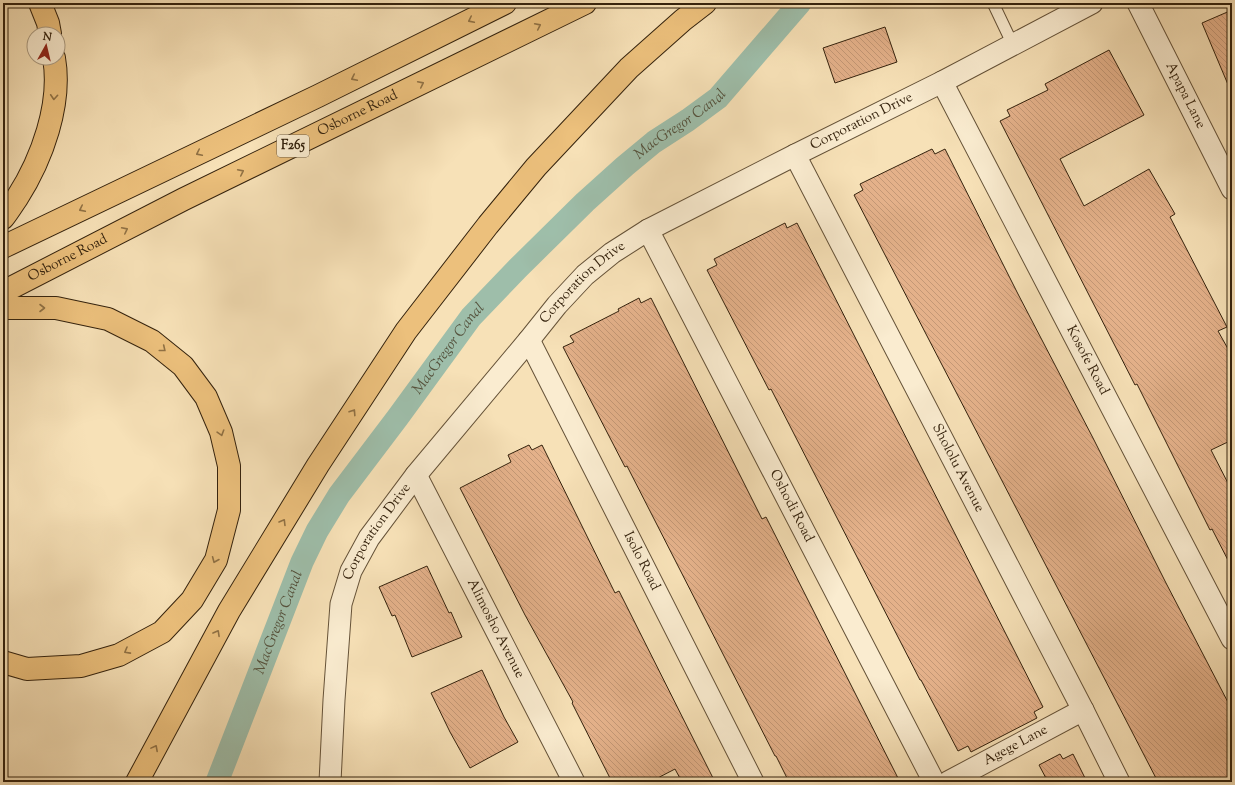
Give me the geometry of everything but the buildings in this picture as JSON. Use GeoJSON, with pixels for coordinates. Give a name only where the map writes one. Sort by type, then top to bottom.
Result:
{"type":"FeatureCollection","features":[{"type":"Feature","properties":{"kind":"main road"},"geometry":{"type":"LineString","coordinates":[[40,3],[48,26]]}},
{"type":"Feature","properties":{"kind":"main road"},"geometry":{"type":"LineString","coordinates":[[3,247],[325,93],[506,3]]}},
{"type":"Feature","properties":{"kind":"main road","name":"Osborne Road"},"geometry":{"type":"LineString","coordinates":[[3,292],[184,199],[585,3]]}},
{"type":"Feature","properties":{"kind":"main road"},"geometry":{"type":"LineString","coordinates":[[137,782],[233,604],[318,465],[406,331],[488,225],[536,167],[630,68],[683,20],[705,3]]}},
{"type":"Feature","properties":{"kind":"main road"},"geometry":{"type":"LineString","coordinates":[[3,218],[26,184],[44,145],[54,107],[55,66]]}},
{"type":"Feature","properties":{"kind":"main road"},"geometry":{"type":"LineString","coordinates":[[3,308],[56,308],[108,318],[152,341],[183,366],[206,397],[221,432],[229,466],[229,510],[216,560],[192,600],[162,632],[119,655],[81,666],[27,669],[3,662]]}},
{"type":"Feature","properties":{"kind":"street","name":"Corporation Drive"},"geometry":{"type":"LineString","coordinates":[[330,782],[341,604],[351,571],[369,538],[416,475],[557,305],[585,275],[612,253],[648,230],[942,82],[1092,3]]}},
{"type":"Feature","properties":{"kind":"street","name":"Apapa Lane"},"geometry":{"type":"LineString","coordinates":[[1138,3],[1232,189]]}},
{"type":"Feature","properties":{"kind":"street","name":"Kosofe Road"},"geometry":{"type":"LineString","coordinates":[[942,82],[1232,639]]}},
{"type":"Feature","properties":{"kind":"street","name":"Shololu Avenue"},"geometry":{"type":"LineString","coordinates":[[795,155],[1119,782]]}},
{"type":"Feature","properties":{"kind":"street","name":"Oshodi Road"},"geometry":{"type":"LineString","coordinates":[[648,230],[934,782]]}},
{"type":"Feature","properties":{"kind":"street","name":"Isolo Road"},"geometry":{"type":"LineString","coordinates":[[529,340],[753,782]]}},
{"type":"Feature","properties":{"kind":"street","name":"Alimosho Avenue"},"geometry":{"type":"LineString","coordinates":[[416,475],[574,782]]}},
{"type":"Feature","properties":{"kind":"street","name":"Agege Lane"},"geometry":{"type":"LineString","coordinates":[[948,782],[1083,710]]}},
{"type":"Feature","properties":{"kind":"lane"},"geometry":{"type":"LineString","coordinates":[[993,3],[1013,44]]}},
{"type":"Feature","properties":{"kind":"waterway","name":"MacGregor Canal"},"geometry":{"type":"LineString","coordinates":[[217,782],[302,562],[317,531],[339,495],[471,317],[585,202],[625,166],[654,142],[718,98],[800,3]]}}]}
